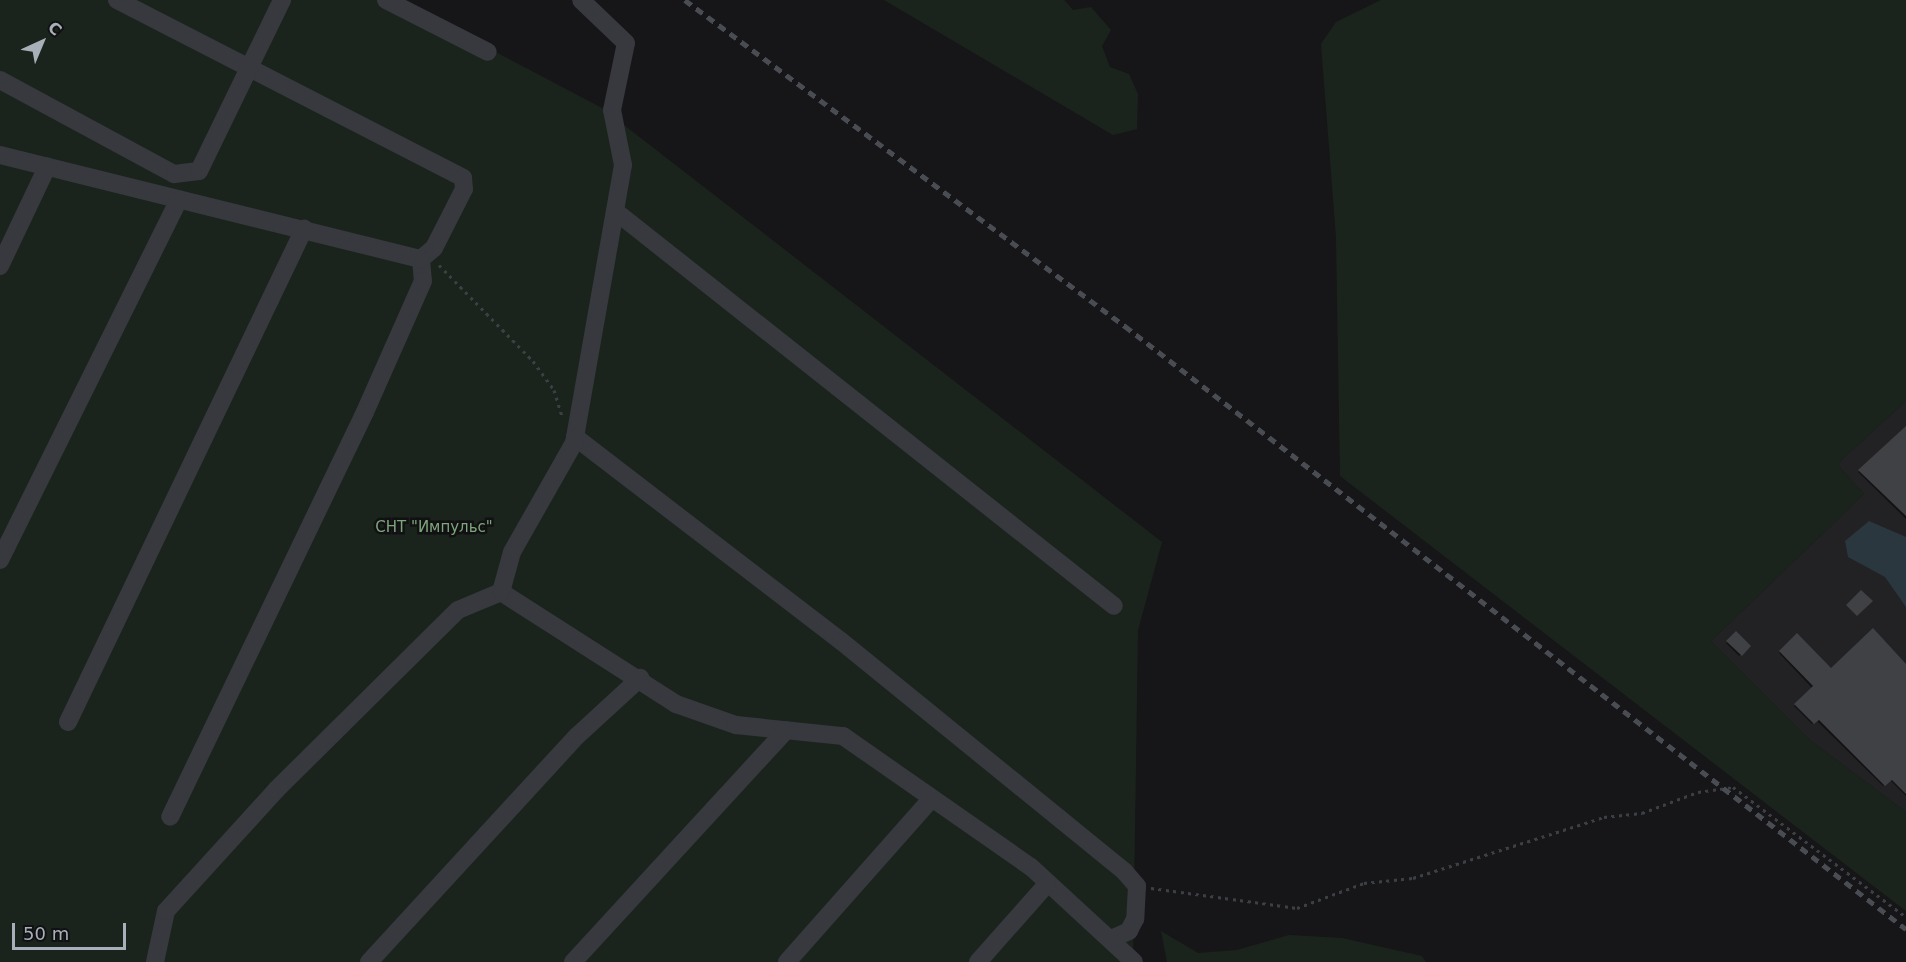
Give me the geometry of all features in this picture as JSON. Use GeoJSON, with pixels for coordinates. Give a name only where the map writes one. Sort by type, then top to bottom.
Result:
{"type":"FeatureCollection","features":[{"type":"Feature","properties":{"kind":"lane"},"geometry":{"type":"LineString","coordinates":[[117,0],[463,178],[464,189],[434,248],[421,259]]}},
{"type":"Feature","properties":{"kind":"lane"},"geometry":{"type":"LineString","coordinates":[[0,80],[174,174],[199,171],[282,0]]}},
{"type":"Feature","properties":{"kind":"lane"},"geometry":{"type":"LineString","coordinates":[[386,0],[488,52]]}},
{"type":"Feature","properties":{"kind":"lane"},"geometry":{"type":"LineString","coordinates":[[501,592],[512,552],[575,437],[623,165],[612,110],[626,43],[581,0]]}},
{"type":"Feature","properties":{"kind":"lane"},"geometry":{"type":"LineString","coordinates":[[0,155],[178,201],[304,229],[421,259]]}},
{"type":"Feature","properties":{"kind":"lane"},"geometry":{"type":"LineString","coordinates":[[0,266],[47,167]]}},
{"type":"Feature","properties":{"kind":"lane"},"geometry":{"type":"LineString","coordinates":[[0,560],[178,201]]}},
{"type":"Feature","properties":{"kind":"lane"},"geometry":{"type":"LineString","coordinates":[[615,211],[1113,606]]}},
{"type":"Feature","properties":{"kind":"lane"},"geometry":{"type":"LineString","coordinates":[[68,722],[304,229]]}},
{"type":"Feature","properties":{"kind":"lane"},"geometry":{"type":"LineString","coordinates":[[171,817],[370,401],[423,281],[421,259]]}},
{"type":"Feature","properties":{"kind":"lane"},"geometry":{"type":"LineString","coordinates":[[575,437],[1077,829],[1137,886],[1135,919],[1129,931],[1111,939]]}},
{"type":"Feature","properties":{"kind":"lane"},"geometry":{"type":"LineString","coordinates":[[501,592],[640,678],[676,704],[736,725],[843,736],[1031,867],[1134,962]]}},
{"type":"Feature","properties":{"kind":"lane"},"geometry":{"type":"LineString","coordinates":[[155,962],[166,911],[276,790],[458,610],[501,592]]}},
{"type":"Feature","properties":{"kind":"lane"},"geometry":{"type":"LineString","coordinates":[[369,962],[577,736],[640,678]]}},
{"type":"Feature","properties":{"kind":"lane"},"geometry":{"type":"LineString","coordinates":[[573,962],[786,730]]}},
{"type":"Feature","properties":{"kind":"lane"},"geometry":{"type":"LineString","coordinates":[[787,962],[931,799]]}},
{"type":"Feature","properties":{"kind":"lane"},"geometry":{"type":"LineString","coordinates":[[978,962],[1047,884]]}},
{"type":"Feature","properties":{"kind":"path"},"geometry":{"type":"LineString","coordinates":[[421,259],[442,266],[462,284],[532,361],[554,390],[575,437]]}},
{"type":"Feature","properties":{"kind":"path"},"geometry":{"type":"LineString","coordinates":[[1137,886],[1297,909],[1364,883],[1413,878],[1604,817],[1642,813],[1698,792],[1732,787],[1906,917]]}},
{"type":"Feature","properties":{"kind":"shaded area"},"geometry":{"type":"Polygon","coordinates":[[[1906,401],[1906,812],[1811,741],[1711,641],[1864,494],[1837,464],[1906,401]]]}},
{"type":"Feature","properties":{"kind":"shaded area"},"geometry":{"type":"Polygon","coordinates":[[[1869,521],[1906,537],[1906,607],[1885,577],[1848,557],[1845,541],[1869,521]]]}},
{"type":"Feature","properties":{"kind":"green space","name":"СНТ \"Импульс\""},"geometry":{"type":"Polygon","coordinates":[[[0,0],[397,0],[602,108],[1162,542],[1138,630],[1133,962],[0,962],[0,0]]]}},
{"type":"Feature","properties":{"kind":"green space"},"geometry":{"type":"Polygon","coordinates":[[[884,0],[1064,0],[1073,10],[1091,7],[1111,30],[1102,46],[1110,67],[1129,74],[1138,94],[1137,129],[1113,135],[884,0]]]}},
{"type":"Feature","properties":{"kind":"green space"},"geometry":{"type":"Polygon","coordinates":[[[1381,0],[1906,0],[1906,401],[1837,464],[1864,494],[1711,641],[1811,741],[1906,812],[1906,911],[1340,476],[1336,237],[1321,44],[1336,22],[1381,0]]]}},
{"type":"Feature","properties":{"kind":"green space"},"geometry":{"type":"Polygon","coordinates":[[[1161,931],[1198,953],[1237,950],[1289,935],[1342,938],[1422,956],[1426,962],[1167,962],[1161,931]]]}},
{"type":"Feature","properties":{"kind":"building"},"geometry":{"type":"Polygon","coordinates":[[[1906,426],[1906,516],[1858,470],[1906,426]]]}},
{"type":"Feature","properties":{"kind":"building"},"geometry":{"type":"Polygon","coordinates":[[[1861,590],[1873,601],[1857,616],[1846,605],[1861,590]]]}},
{"type":"Feature","properties":{"kind":"building"},"geometry":{"type":"Polygon","coordinates":[[[1873,628],[1906,664],[1906,794],[1892,780],[1885,786],[1819,720],[1814,724],[1794,704],[1813,686],[1779,651],[1797,633],[1831,668],[1873,628]]]}},
{"type":"Feature","properties":{"kind":"building"},"geometry":{"type":"Polygon","coordinates":[[[1736,631],[1751,646],[1742,656],[1726,641],[1736,631]]]}},
{"type":"Feature","properties":{"kind":"railway"},"geometry":{"type":"LineString","coordinates":[[685,0],[1125,326],[1906,929]]}}]}
